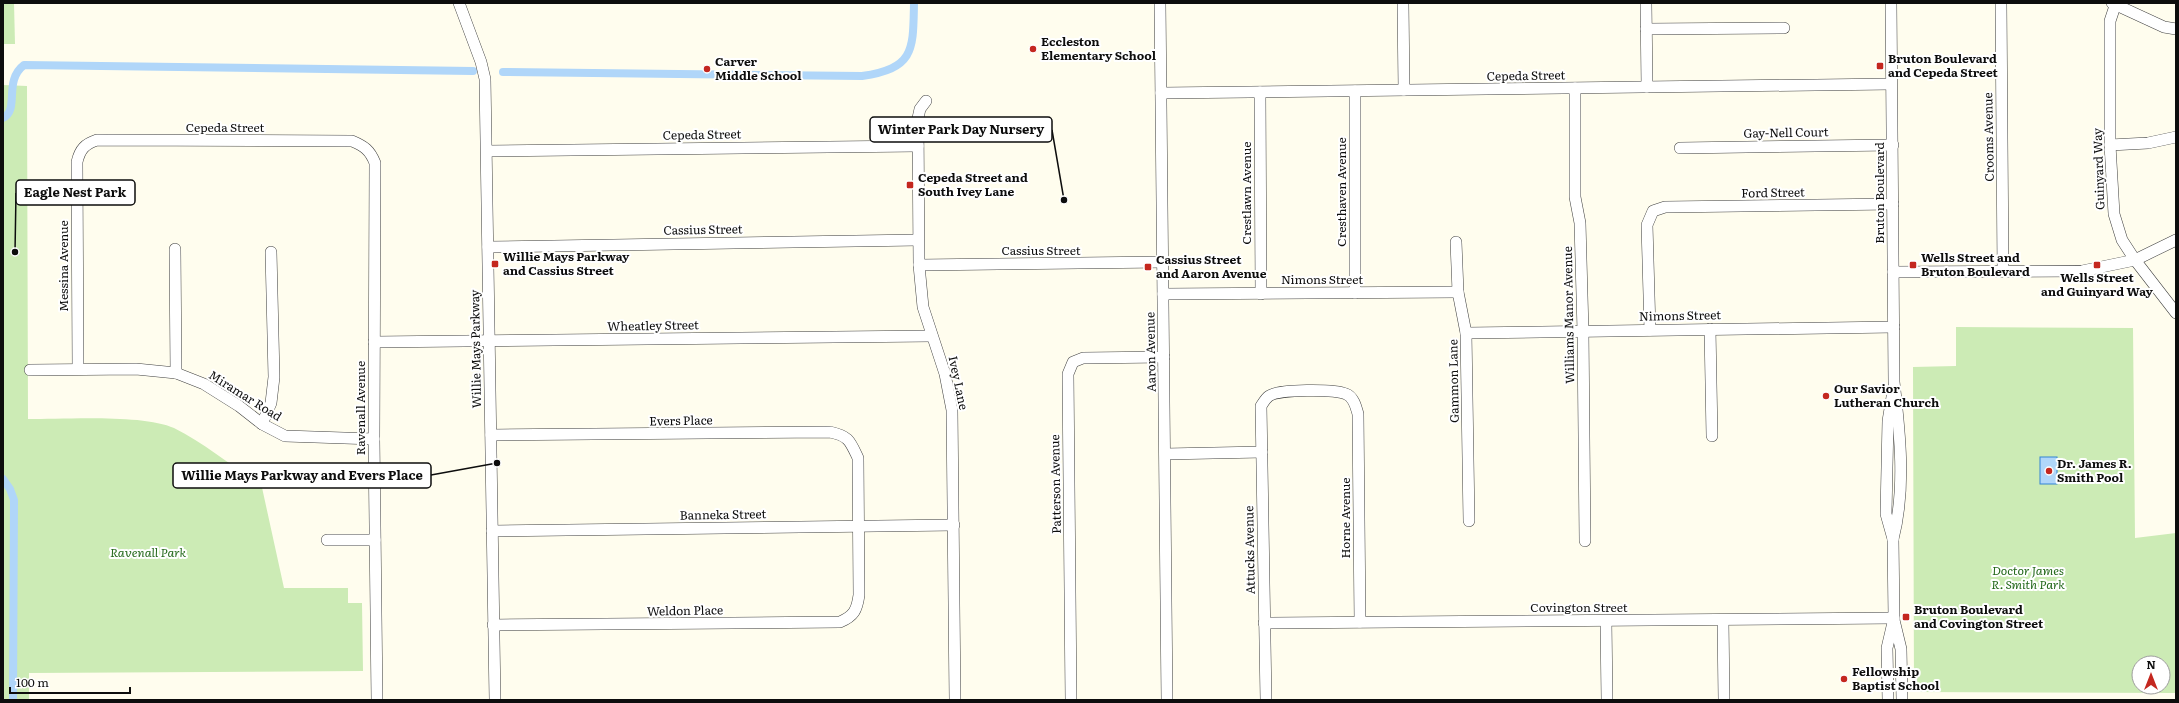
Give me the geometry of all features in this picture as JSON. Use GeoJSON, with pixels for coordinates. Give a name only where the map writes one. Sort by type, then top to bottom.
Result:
{"type":"FeatureCollection","features":[{"type":"Feature","properties":{"kind":"street","name":"Willie Mays Parkway"},"geometry":{"type":"LineString","coordinates":[[459,3],[484,70],[487,150],[495,700]]}},
{"type":"Feature","properties":{"kind":"street","name":"Aaron Avenue"},"geometry":{"type":"LineString","coordinates":[[1160,3],[1167,700]]}},
{"type":"Feature","properties":{"kind":"street"},"geometry":{"type":"LineString","coordinates":[[1403,3],[1404,90]]}},
{"type":"Feature","properties":{"kind":"street"},"geometry":{"type":"LineString","coordinates":[[1646,3],[1647,87]]}},
{"type":"Feature","properties":{"kind":"street","name":"Bruton Boulevard"},"geometry":{"type":"LineString","coordinates":[[1891,3],[1894,382],[1888,421],[1886,508],[1893,539],[1894,618],[1901,649],[1902,700]]}},
{"type":"Feature","properties":{"kind":"street","name":"Crooms Avenue"},"geometry":{"type":"LineString","coordinates":[[2001,3],[2003,271]]}},
{"type":"Feature","properties":{"kind":"street"},"geometry":{"type":"LineString","coordinates":[[2113,4],[2164,27],[2176,29]]}},
{"type":"Feature","properties":{"kind":"street","name":"Guinyard Way"},"geometry":{"type":"LineString","coordinates":[[2113,4],[2110,21],[2110,145],[2114,214],[2122,240],[2135,260],[2176,313]]}},
{"type":"Feature","properties":{"kind":"street"},"geometry":{"type":"LineString","coordinates":[[1646,29],[1784,28]]}},
{"type":"Feature","properties":{"kind":"street","name":"Cepeda Street"},"geometry":{"type":"LineString","coordinates":[[1161,93],[1892,84]]}},
{"type":"Feature","properties":{"kind":"street","name":"Williams Manor Avenue"},"geometry":{"type":"LineString","coordinates":[[1575,88],[1575,197],[1580,223],[1583,331],[1585,541]]}},
{"type":"Feature","properties":{"kind":"street","name":"Cresthaven Avenue"},"geometry":{"type":"LineString","coordinates":[[1355,91],[1355,293]]}},
{"type":"Feature","properties":{"kind":"street","name":"Crestlawn Avenue"},"geometry":{"type":"LineString","coordinates":[[1260,92],[1261,294]]}},
{"type":"Feature","properties":{"kind":"street","name":"Ivey Lane"},"geometry":{"type":"LineString","coordinates":[[926,102],[920,109],[918,118],[919,265],[923,307],[945,374],[952,410],[955,700]]}},
{"type":"Feature","properties":{"kind":"street"},"geometry":{"type":"LineString","coordinates":[[2110,145],[2148,143],[2176,137]]}},
{"type":"Feature","properties":{"kind":"street","name":"Cepeda Street"},"geometry":{"type":"LineString","coordinates":[[77,162],[79,151],[88,142],[98,140],[352,142],[364,146],[372,154],[375,164]]}},
{"type":"Feature","properties":{"kind":"street","name":"Gay-Nell Court"},"geometry":{"type":"LineString","coordinates":[[1680,148],[1892,145]]}},
{"type":"Feature","properties":{"kind":"street","name":"Cepeda Street"},"geometry":{"type":"LineString","coordinates":[[487,150],[918,146]]}},
{"type":"Feature","properties":{"kind":"street","name":"Messina Avenue"},"geometry":{"type":"LineString","coordinates":[[77,162],[78,369]]}},
{"type":"Feature","properties":{"kind":"street","name":"Ravenall Avenue"},"geometry":{"type":"LineString","coordinates":[[375,164],[374,439],[377,700]]}},
{"type":"Feature","properties":{"kind":"street","name":"Ford Street"},"geometry":{"type":"LineString","coordinates":[[1650,330],[1647,225],[1653,211],[1665,207],[1893,204]]}},
{"type":"Feature","properties":{"kind":"street","name":"Cassius Street"},"geometry":{"type":"LineString","coordinates":[[488,247],[918,240]]}},
{"type":"Feature","properties":{"kind":"street"},"geometry":{"type":"LineString","coordinates":[[1893,272],[2082,271],[2135,260],[2176,240]]}},
{"type":"Feature","properties":{"kind":"street","name":"Gammon Lane"},"geometry":{"type":"LineString","coordinates":[[1456,242],[1458,292],[1466,333],[1469,521]]}},
{"type":"Feature","properties":{"kind":"street"},"geometry":{"type":"LineString","coordinates":[[175,249],[176,373]]}},
{"type":"Feature","properties":{"kind":"street"},"geometry":{"type":"LineString","coordinates":[[262,424],[271,403],[274,377],[271,252]]}},
{"type":"Feature","properties":{"kind":"street","name":"Cassius Street"},"geometry":{"type":"LineString","coordinates":[[919,265],[1163,262]]}},
{"type":"Feature","properties":{"kind":"street","name":"Nimons Street"},"geometry":{"type":"LineString","coordinates":[[1163,294],[1458,292]]}},
{"type":"Feature","properties":{"kind":"street","name":"Nimons Street"},"geometry":{"type":"LineString","coordinates":[[1466,333],[1894,327]]}},
{"type":"Feature","properties":{"kind":"street"},"geometry":{"type":"LineString","coordinates":[[1710,329],[1712,436]]}},
{"type":"Feature","properties":{"kind":"street","name":"Wheatley Street"},"geometry":{"type":"LineString","coordinates":[[374,342],[932,336]]}},
{"type":"Feature","properties":{"kind":"street","name":"Patterson Avenue"},"geometry":{"type":"LineString","coordinates":[[1071,700],[1068,374],[1073,362],[1083,358],[1164,357]]}},
{"type":"Feature","properties":{"kind":"street","name":"Miramar Road"},"geometry":{"type":"LineString","coordinates":[[30,370],[136,368],[176,373],[204,384],[239,406],[262,424],[286,436],[374,439]]}},
{"type":"Feature","properties":{"kind":"street","name":"Attucks Avenue"},"geometry":{"type":"LineString","coordinates":[[1266,697],[1262,406],[1269,396],[1281,392],[1337,391],[1347,394],[1355,403],[1358,414]]}},
{"type":"Feature","properties":{"kind":"street","name":"Horne Avenue"},"geometry":{"type":"LineString","coordinates":[[1358,414],[1360,622]]}},
{"type":"Feature","properties":{"kind":"street","name":"Evers Place"},"geometry":{"type":"LineString","coordinates":[[491,435],[830,432],[844,435],[851,442],[858,458]]}},
{"type":"Feature","properties":{"kind":"street"},"geometry":{"type":"LineString","coordinates":[[1165,454],[1262,452]]}},
{"type":"Feature","properties":{"kind":"street","name":"Weldon Place"},"geometry":{"type":"LineString","coordinates":[[494,625],[840,622],[851,617],[857,609],[859,595],[858,458]]}},
{"type":"Feature","properties":{"kind":"street","name":"Banneka Street"},"geometry":{"type":"LineString","coordinates":[[492,531],[954,525]]}},
{"type":"Feature","properties":{"kind":"street"},"geometry":{"type":"LineString","coordinates":[[327,540],[375,540]]}},
{"type":"Feature","properties":{"kind":"street","name":"Bruton Boulevard"},"geometry":{"type":"LineString","coordinates":[[1888,700],[1887,648],[1894,618]]}},
{"type":"Feature","properties":{"kind":"street","name":"Covington Street"},"geometry":{"type":"LineString","coordinates":[[1264,623],[1894,618]]}},
{"type":"Feature","properties":{"kind":"street"},"geometry":{"type":"LineString","coordinates":[[1723,620],[1724,700]]}},
{"type":"Feature","properties":{"kind":"street"},"geometry":{"type":"LineString","coordinates":[[1606,621],[1607,700]]}},
{"type":"Feature","properties":{"kind":"green space"},"geometry":{"type":"Polygon","coordinates":[[[3,3],[14,3],[15,44],[3,44],[3,3]]]}},
{"type":"Feature","properties":{"kind":"green space","name":"Ravenall Park"},"geometry":{"type":"Polygon","coordinates":[[[3,85],[27,86],[28,419],[103,418],[144,421],[161,424],[174,428],[185,434],[261,483],[284,588],[348,588],[348,603],[362,603],[363,671],[29,673],[29,700],[3,700],[3,85]]]}},
{"type":"Feature","properties":{"kind":"green space","name":"Doctor James R. Smith Park"},"geometry":{"type":"Polygon","coordinates":[[[1956,327],[2133,328],[2135,538],[2176,533],[2176,693],[2171,693],[2171,655],[2131,655],[2131,693],[1914,692],[1913,367],[1956,366],[1956,327]]]}},
{"type":"Feature","properties":{"kind":"water","name":"Dr. James R. Smith Pool"},"geometry":{"type":"Polygon","coordinates":[[[2040,457],[2057,457],[2057,484],[2040,484],[2040,457]]]}},
{"type":"Feature","properties":{"kind":"waterway"},"geometry":{"type":"LineString","coordinates":[[503,72],[862,76],[892,68],[901,62],[908,54],[913,33],[914,3]]}},
{"type":"Feature","properties":{"kind":"waterway"},"geometry":{"type":"LineString","coordinates":[[3,118],[8,114],[12,102],[14,79],[24,65],[473,71]]}},
{"type":"Feature","properties":{"kind":"waterway"},"geometry":{"type":"LineString","coordinates":[[3,479],[10,489],[14,500],[13,700]]}},
{"type":"Feature","properties":{"kind":"place","name":"Eccleston Elementary School"},"geometry":{"type":"Point","coordinates":[1033,49]}},
{"type":"Feature","properties":{"kind":"place","name":"Bruton Boulevard and Cepeda Street"},"geometry":{"type":"Point","coordinates":[1880,66]}},
{"type":"Feature","properties":{"kind":"place","name":"Carver Middle School"},"geometry":{"type":"Point","coordinates":[707,69]}},
{"type":"Feature","properties":{"kind":"place","name":"Cepeda Street and South Ivey Lane"},"geometry":{"type":"Point","coordinates":[910,185]}},
{"type":"Feature","properties":{"kind":"place","name":"Winter Park Day Nursery"},"geometry":{"type":"Point","coordinates":[1064,200]}},
{"type":"Feature","properties":{"kind":"place","name":"Eagle Nest Park"},"geometry":{"type":"Point","coordinates":[15,252]}},
{"type":"Feature","properties":{"kind":"place","name":"Willie Mays Parkway and Cassius Street"},"geometry":{"type":"Point","coordinates":[495,264]}},
{"type":"Feature","properties":{"kind":"place","name":"Wells Street and Bruton Boulevard"},"geometry":{"type":"Point","coordinates":[1913,265]}},
{"type":"Feature","properties":{"kind":"place","name":"Wells Street and Guinyard Way"},"geometry":{"type":"Point","coordinates":[2097,265]}},
{"type":"Feature","properties":{"kind":"place","name":"Cassius Street and Aaron Avenue"},"geometry":{"type":"Point","coordinates":[1148,267]}},
{"type":"Feature","properties":{"kind":"place","name":"Our Savior Lutheran Church"},"geometry":{"type":"Point","coordinates":[1826,396]}},
{"type":"Feature","properties":{"kind":"place","name":"Willie Mays Parkway and Evers Place"},"geometry":{"type":"Point","coordinates":[497,463]}},
{"type":"Feature","properties":{"kind":"place","name":"Dr. James R. Smith Pool"},"geometry":{"type":"Point","coordinates":[2049,471]}},
{"type":"Feature","properties":{"kind":"place","name":"Bruton Boulevard and Covington Street"},"geometry":{"type":"Point","coordinates":[1906,617]}},
{"type":"Feature","properties":{"kind":"place","name":"Fellowship Baptist School"},"geometry":{"type":"Point","coordinates":[1844,679]}}]}
